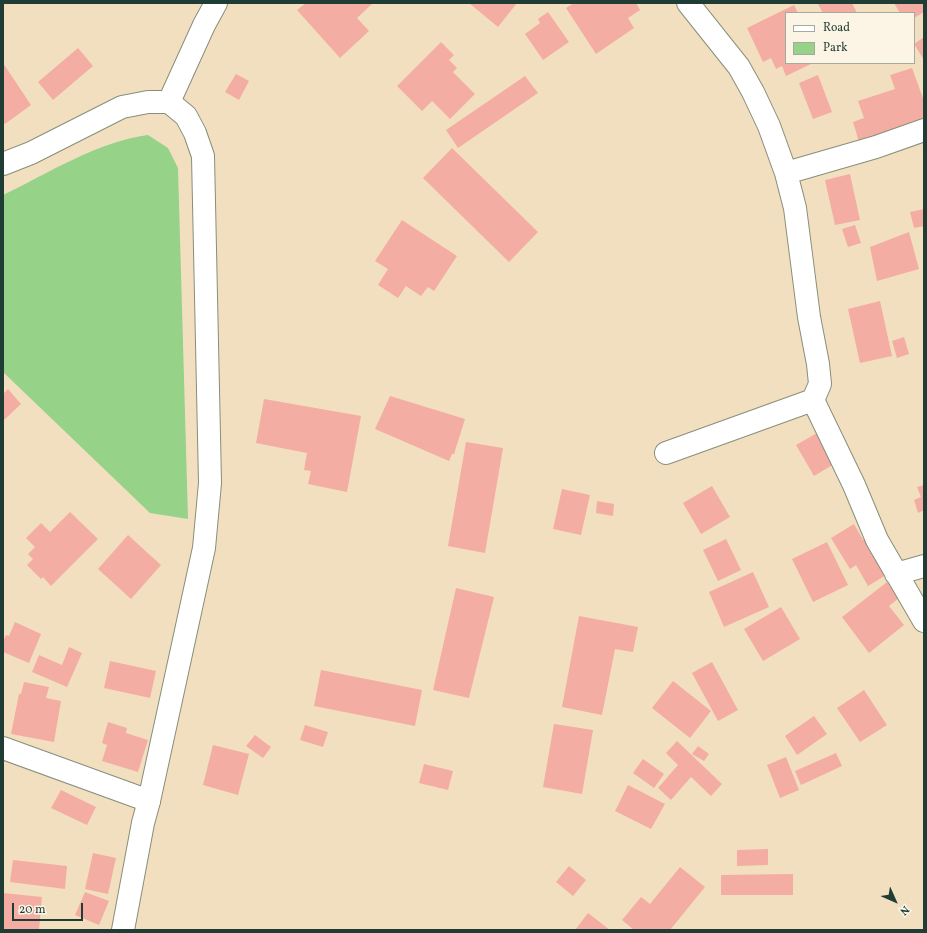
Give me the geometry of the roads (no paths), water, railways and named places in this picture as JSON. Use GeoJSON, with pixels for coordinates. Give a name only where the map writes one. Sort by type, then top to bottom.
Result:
{"type":"FeatureCollection","features":[{"type":"Feature","properties":{"kind":"street"},"geometry":{"type":"LineString","coordinates":[[169,102],[204,25],[216,3]]}},
{"type":"Feature","properties":{"kind":"street"},"geometry":{"type":"LineString","coordinates":[[666,453],[813,400],[820,384],[818,364],[809,318],[795,208],[786,173],[769,126],[739,67],[688,3]]}},
{"type":"Feature","properties":{"kind":"street"},"geometry":{"type":"LineString","coordinates":[[3,164],[31,153],[122,107],[148,102],[169,102],[186,116],[195,133],[203,156],[210,483],[204,548],[149,801],[142,823],[124,930]]}},
{"type":"Feature","properties":{"kind":"street"},"geometry":{"type":"LineString","coordinates":[[786,173],[876,147],[924,130]]}},
{"type":"Feature","properties":{"kind":"street"},"geometry":{"type":"LineString","coordinates":[[813,400],[846,466],[877,540],[924,621]]}},
{"type":"Feature","properties":{"kind":"street"},"geometry":{"type":"LineString","coordinates":[[896,574],[924,566]]}},
{"type":"Feature","properties":{"kind":"street"},"geometry":{"type":"LineString","coordinates":[[3,748],[149,801]]}}]}
